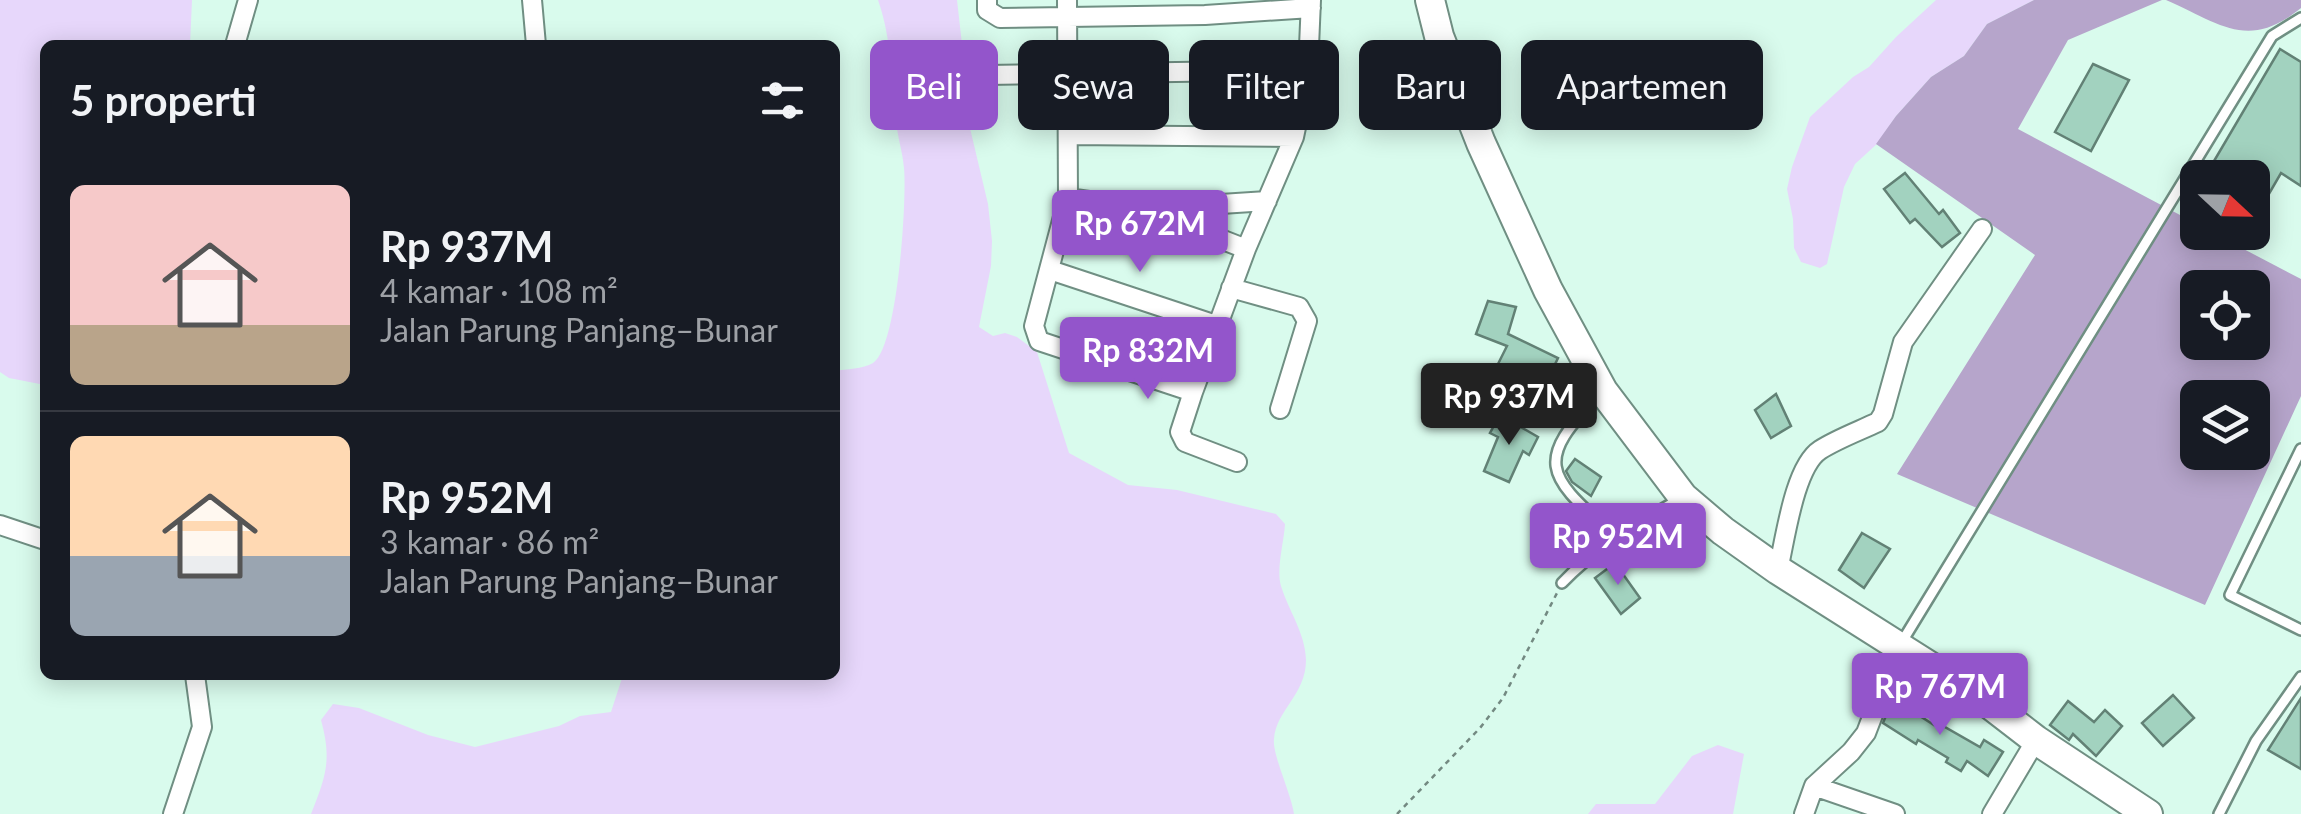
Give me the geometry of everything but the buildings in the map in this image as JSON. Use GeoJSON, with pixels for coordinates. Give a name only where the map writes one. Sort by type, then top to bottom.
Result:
{"type":"FeatureCollection","features":[{"type":"Feature","properties":{"kind":"main road"},"geometry":{"type":"LineString","coordinates":[[1430,0],[1439,36],[1508,206],[1548,290],[1603,391],[1683,497],[1778,570],[1988,703],[2036,740],[2148,814]]}},
{"type":"Feature","properties":{"kind":"street"},"geometry":{"type":"LineString","coordinates":[[236,40],[248,0]]}},
{"type":"Feature","properties":{"kind":"street"},"geometry":{"type":"LineString","coordinates":[[532,0],[536,40]]}},
{"type":"Feature","properties":{"kind":"street"},"geometry":{"type":"LineString","coordinates":[[987,0],[987,10],[1000,18],[1067,9],[1205,15],[1311,4],[1309,40]]}},
{"type":"Feature","properties":{"kind":"street"},"geometry":{"type":"LineString","coordinates":[[1067,9],[1067,40]]}},
{"type":"Feature","properties":{"kind":"street"},"geometry":{"type":"LineString","coordinates":[[1069,130],[1068,198],[1034,326],[1039,340],[1193,392]]}},
{"type":"Feature","properties":{"kind":"street"},"geometry":{"type":"LineString","coordinates":[[1237,462],[1184,442],[1180,432],[1216,325],[1295,130]]}},
{"type":"Feature","properties":{"kind":"street"},"geometry":{"type":"LineString","coordinates":[[1069,136],[1294,137]]}},
{"type":"Feature","properties":{"kind":"street"},"geometry":{"type":"LineString","coordinates":[[1068,198],[1144,209],[1267,201]]}},
{"type":"Feature","properties":{"kind":"street"},"geometry":{"type":"LineString","coordinates":[[1144,209],[1246,249]]}},
{"type":"Feature","properties":{"kind":"street"},"geometry":{"type":"LineString","coordinates":[[1778,570],[1792,507],[1810,459],[1820,450],[1878,422],[1884,414],[1904,342],[1982,229]]}},
{"type":"Feature","properties":{"kind":"street"},"geometry":{"type":"LineString","coordinates":[[1050,270],[1216,325]]}},
{"type":"Feature","properties":{"kind":"street"},"geometry":{"type":"LineString","coordinates":[[1231,288],[1298,307],[1307,321],[1280,409]]}},
{"type":"Feature","properties":{"kind":"street"},"geometry":{"type":"LineString","coordinates":[[0,525],[40,538]]}},
{"type":"Feature","properties":{"kind":"street"},"geometry":{"type":"LineString","coordinates":[[1804,814],[1814,786],[1866,733],[1899,647]]}},
{"type":"Feature","properties":{"kind":"street"},"geometry":{"type":"LineString","coordinates":[[174,814],[202,728],[197,680]]}},
{"type":"Feature","properties":{"kind":"street"},"geometry":{"type":"LineString","coordinates":[[1992,814],[2036,740]]}},
{"type":"Feature","properties":{"kind":"street"},"geometry":{"type":"LineString","coordinates":[[1814,786],[1896,814]]}},
{"type":"Feature","properties":{"kind":"lane"},"geometry":{"type":"LineString","coordinates":[[1899,647],[2272,36],[2301,18]]}},
{"type":"Feature","properties":{"kind":"lane"},"geometry":{"type":"LineString","coordinates":[[1603,391],[1568,426],[1559,444],[1556,466],[1565,490],[1615,538]]}},
{"type":"Feature","properties":{"kind":"lane"},"geometry":{"type":"LineString","coordinates":[[2301,449],[2230,596],[2301,630]]}},
{"type":"Feature","properties":{"kind":"lane"},"geometry":{"type":"LineString","coordinates":[[1562,583],[1586,558],[1683,497]]}},
{"type":"Feature","properties":{"kind":"lane"},"geometry":{"type":"LineString","coordinates":[[2219,814],[2256,741],[2301,677]]}},
{"type":"Feature","properties":{"kind":"path"},"geometry":{"type":"LineString","coordinates":[[1397,814],[1480,728],[1503,698],[1562,583]]}},
{"type":"Feature","properties":{"kind":"shaded area"},"geometry":{"type":"Polygon","coordinates":[[[0,0],[192,0],[190,40],[40,40],[40,384],[9,378],[0,372],[0,0]]]}},
{"type":"Feature","properties":{"kind":"shaded area"},"geometry":{"type":"Polygon","coordinates":[[[878,0],[957,0],[962,40],[888,40],[878,0]]]}},
{"type":"Feature","properties":{"kind":"shaded area"},"geometry":{"type":"Polygon","coordinates":[[[1936,0],[2034,0],[1987,24],[1964,56],[1931,77],[1896,116],[1878,143],[1855,164],[1844,187],[1827,264],[1820,268],[1801,262],[1794,248],[1787,189],[1810,117],[1869,67],[1936,0]]]}},
{"type":"Feature","properties":{"kind":"shaded area"},"geometry":{"type":"Polygon","coordinates":[[[2034,0],[2162,0],[2068,40],[2018,129],[2180,215],[2180,250],[2246,250],[2301,279],[2301,396],[2270,463],[2270,380],[2180,380],[2180,470],[2267,470],[2205,605],[1897,474],[2035,255],[1876,144],[1931,77],[1964,56],[1987,24],[2034,0]]]}},
{"type":"Feature","properties":{"kind":"shaded area"},"geometry":{"type":"Polygon","coordinates":[[[2166,0],[2301,0],[2301,8],[2282,21],[2249,31],[2219,24],[2166,0]]]}},
{"type":"Feature","properties":{"kind":"shaded area"},"geometry":{"type":"Polygon","coordinates":[[[897,130],[970,130],[988,204],[992,241],[979,327],[993,336],[1005,333],[1017,337],[1037,352],[1069,453],[1128,485],[1177,490],[1276,514],[1285,524],[1280,579],[1303,640],[1306,660],[1301,683],[1276,729],[1274,746],[1294,814],[311,814],[326,768],[321,720],[333,704],[359,708],[428,735],[475,747],[559,726],[580,716],[611,712],[621,680],[840,680],[840,370],[873,363],[889,330],[902,239],[904,168],[897,130]]]}},
{"type":"Feature","properties":{"kind":"shaded area"},"geometry":{"type":"Polygon","coordinates":[[[1718,745],[1744,754],[1733,814],[1588,814],[1596,804],[1655,804],[1692,756],[1718,745]]]}}]}
